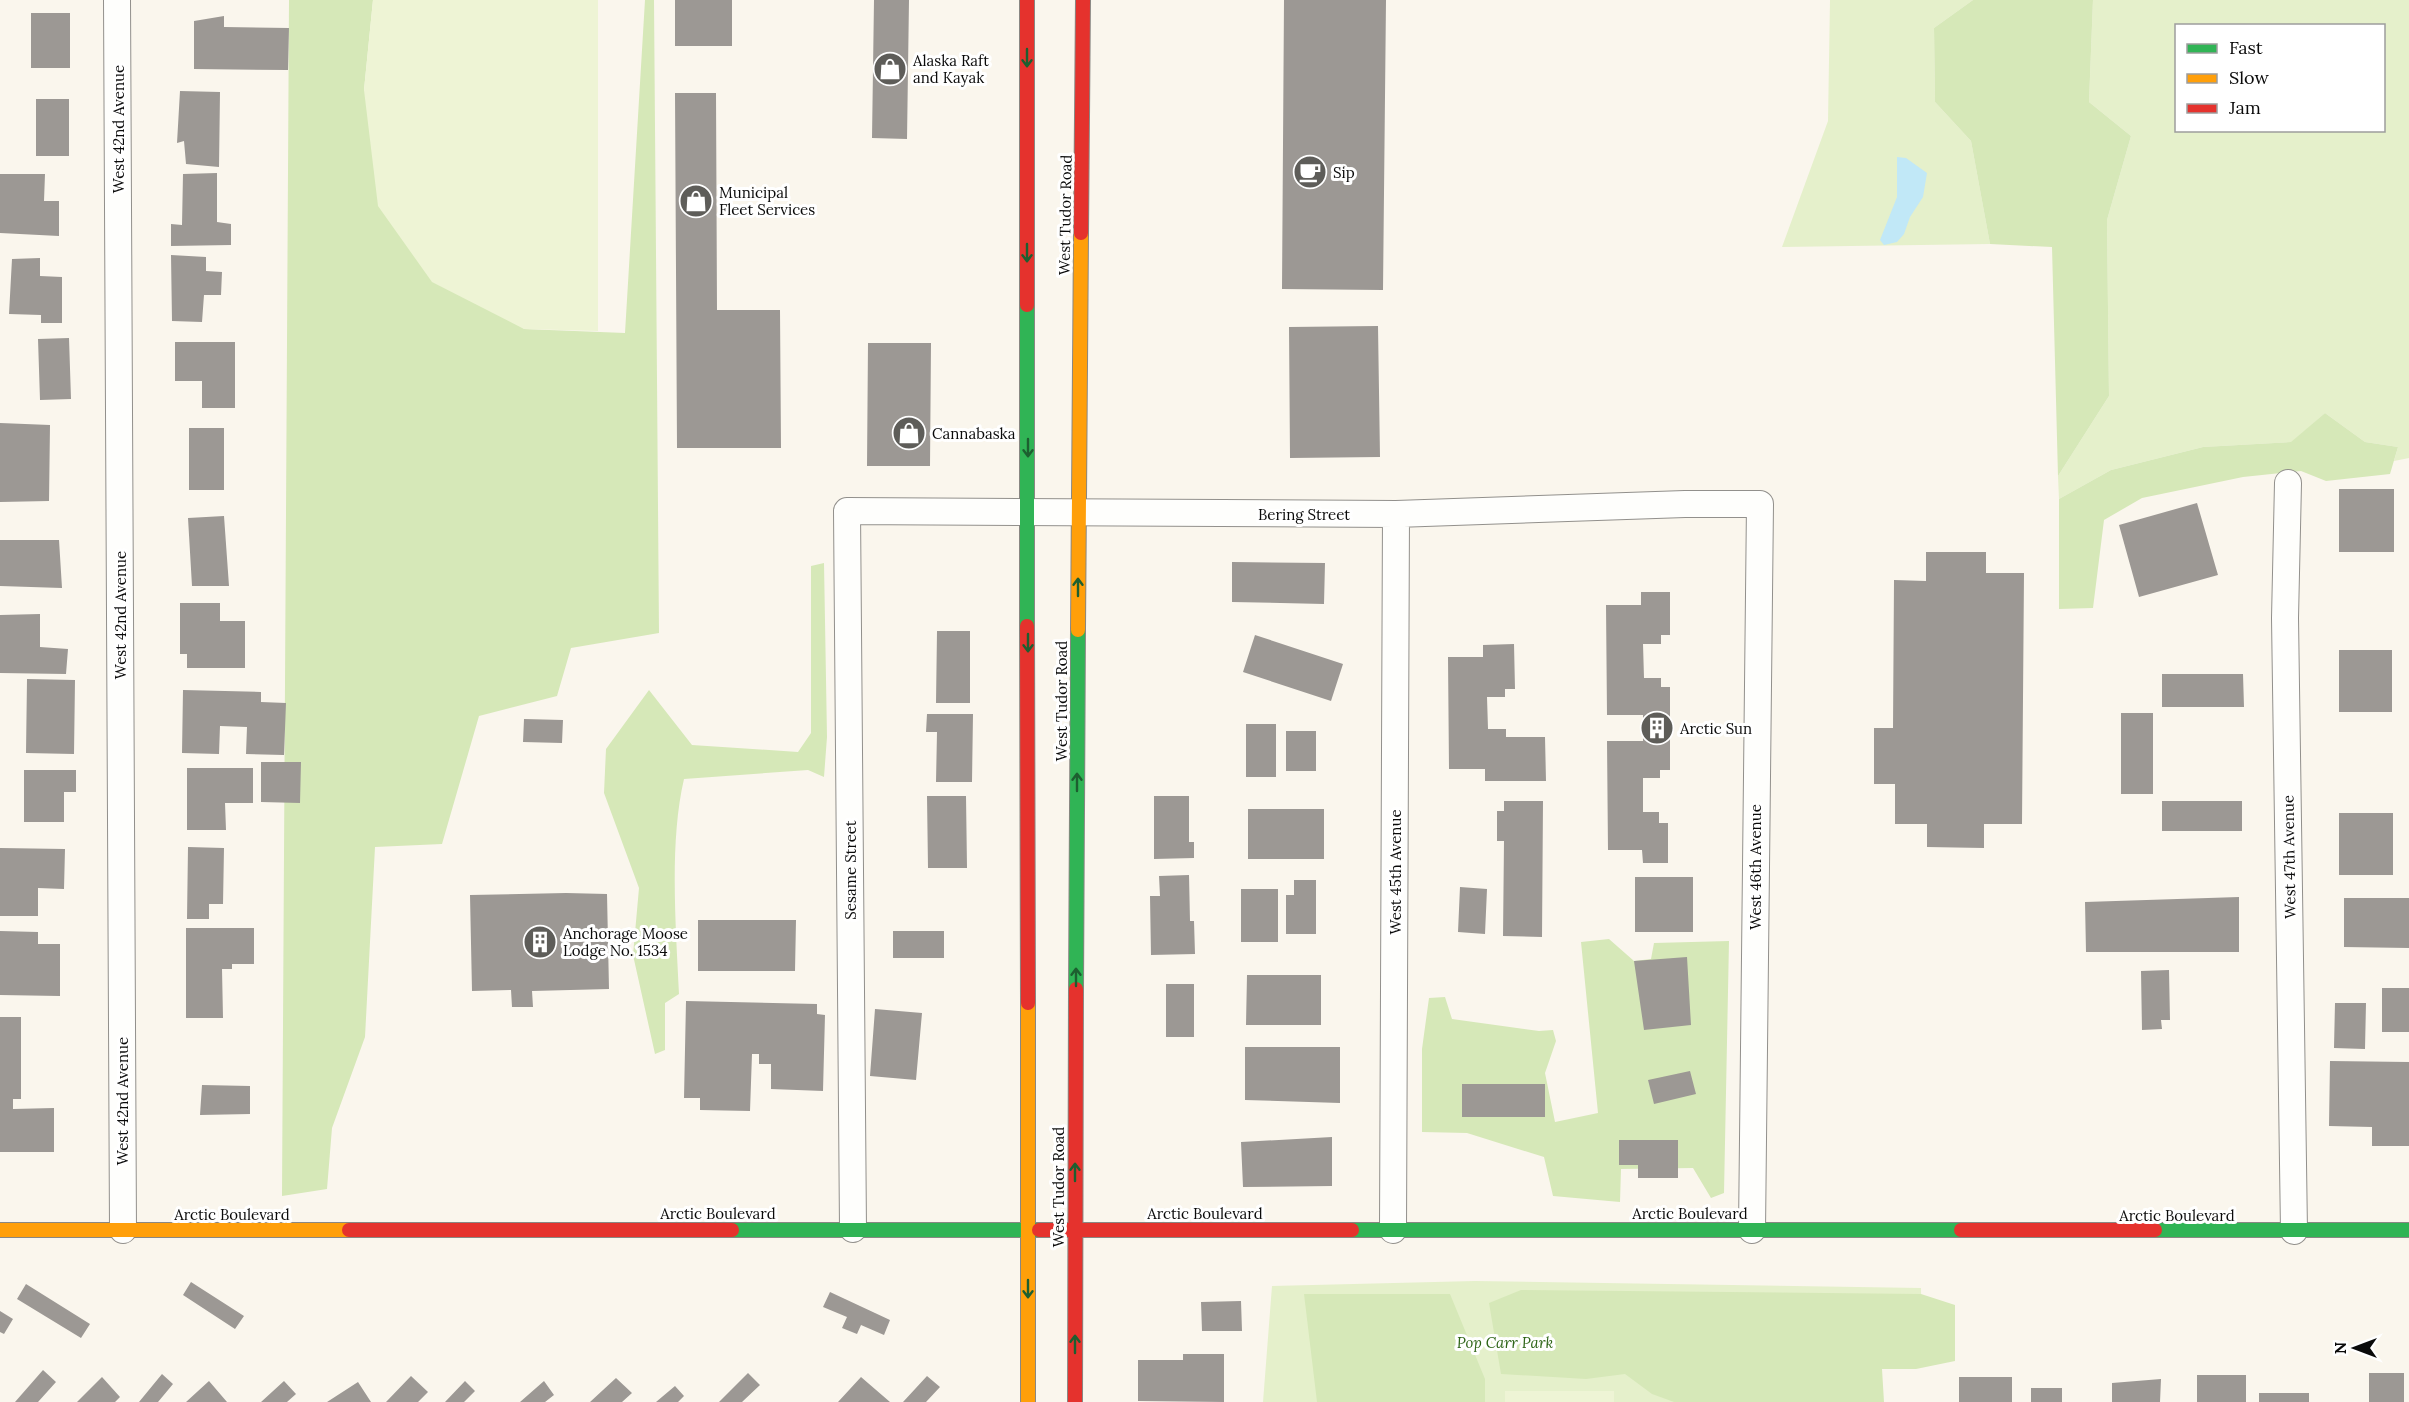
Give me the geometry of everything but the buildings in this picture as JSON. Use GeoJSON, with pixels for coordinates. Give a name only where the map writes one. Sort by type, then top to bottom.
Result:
{"type":"FeatureCollection","features":[{"type":"Feature","properties":{"kind":"main road","name":"West Tudor Road"},"geometry":{"type":"LineString","coordinates":[[1027,0],[1028,1402]]}},
{"type":"Feature","properties":{"kind":"main road","name":"West Tudor Road"},"geometry":{"type":"LineString","coordinates":[[1075,1402],[1078,514],[1083,0]]}},
{"type":"Feature","properties":{"kind":"main road","name":"Arctic Boulevard"},"geometry":{"type":"LineString","coordinates":[[0,1230],[2294,1232],[2409,1230]]}},
{"type":"Feature","properties":{"kind":"street","name":"West 42nd Avenue"},"geometry":{"type":"LineString","coordinates":[[117,0],[123,1230]]}},
{"type":"Feature","properties":{"kind":"street","name":"West 47th Avenue"},"geometry":{"type":"LineString","coordinates":[[2288,483],[2285,618],[2294,1232]]}},
{"type":"Feature","properties":{"kind":"street","name":"Bering Street"},"geometry":{"type":"LineString","coordinates":[[847,512],[1396,514],[1685,504],[1760,504]]}},
{"type":"Feature","properties":{"kind":"street","name":"West 46th Avenue"},"geometry":{"type":"LineString","coordinates":[[1752,1230],[1760,504]]}},
{"type":"Feature","properties":{"kind":"street","name":"Sesame Street"},"geometry":{"type":"LineString","coordinates":[[847,512],[853,1229]]}},
{"type":"Feature","properties":{"kind":"street","name":"West 45th Avenue"},"geometry":{"type":"LineString","coordinates":[[1393,1230],[1396,514]]}},
{"type":"Feature","properties":{"kind":"green space"},"geometry":{"type":"Polygon","coordinates":[[[289,0],[373,0],[364,90],[524,329],[625,333],[645,0],[654,0],[659,633],[571,648],[557,696],[479,716],[442,844],[375,847],[365,1037],[332,1128],[327,1189],[282,1196],[289,0]]]}},
{"type":"Feature","properties":{"kind":"green space"},"geometry":{"type":"Polygon","coordinates":[[[373,0],[598,0],[598,331],[524,329],[432,282],[378,206],[364,90],[373,0]]]}},
{"type":"Feature","properties":{"kind":"green space"},"geometry":{"type":"Polygon","coordinates":[[[1830,0],[1973,0],[1934,28],[1935,102],[1971,141],[1990,244],[1782,247],[1828,121],[1830,0]]]}},
{"type":"Feature","properties":{"kind":"green space"},"geometry":{"type":"Polygon","coordinates":[[[1973,0],[2093,0],[2089,102],[2131,136],[2107,220],[2109,396],[2058,476],[2052,247],[1990,244],[1971,141],[1935,102],[1934,28],[1973,0]]]}},
{"type":"Feature","properties":{"kind":"green space"},"geometry":{"type":"Polygon","coordinates":[[[2093,0],[2409,0],[2409,458],[2394,461],[2398,447],[2365,442],[2325,413],[2292,442],[2203,447],[2111,470],[2059,499],[2058,476],[2109,396],[2107,220],[2131,136],[2089,102],[2093,0]]]}},
{"type":"Feature","properties":{"kind":"green space"},"geometry":{"type":"Polygon","coordinates":[[[2325,413],[2365,442],[2398,447],[2390,474],[2326,481],[2301,471],[2243,477],[2142,498],[2104,520],[2093,608],[2059,609],[2059,499],[2111,470],[2203,447],[2291,442],[2325,413]]]}},
{"type":"Feature","properties":{"kind":"green space"},"geometry":{"type":"Polygon","coordinates":[[[824,563],[827,737],[824,777],[808,770],[684,779],[676,830],[675,858],[679,994],[665,1003],[665,1050],[655,1054],[633,955],[639,888],[604,793],[606,749],[649,690],[692,745],[798,752],[811,733],[811,566],[824,563]]]}},
{"type":"Feature","properties":{"kind":"green space"},"geometry":{"type":"Polygon","coordinates":[[[1609,939],[1634,961],[1651,959],[1654,943],[1729,941],[1724,1193],[1711,1198],[1693,1168],[1621,1169],[1620,1202],[1553,1196],[1544,1157],[1467,1133],[1422,1132],[1422,1049],[1429,998],[1445,997],[1452,1019],[1539,1031],[1553,1030],[1556,1041],[1545,1073],[1555,1122],[1598,1113],[1581,942],[1609,939]]]}},
{"type":"Feature","properties":{"kind":"green space","name":"Pop Carr Park"},"geometry":{"type":"Polygon","coordinates":[[[1475,1281],[1921,1288],[1922,1354],[1877,1363],[1875,1402],[1263,1402],[1272,1286],[1475,1281]]]}},
{"type":"Feature","properties":{"kind":"green space"},"geometry":{"type":"Polygon","coordinates":[[[1521,1290],[1921,1294],[1955,1305],[1955,1361],[1916,1369],[1882,1369],[1884,1402],[1674,1402],[1652,1394],[1625,1374],[1586,1379],[1501,1374],[1489,1303],[1521,1290]]]}},
{"type":"Feature","properties":{"kind":"green space"},"geometry":{"type":"Polygon","coordinates":[[[1304,1294],[1450,1294],[1485,1379],[1485,1402],[1317,1402],[1304,1294]]]}},
{"type":"Feature","properties":{"kind":"green space"},"geometry":{"type":"Polygon","coordinates":[[[1505,1391],[1614,1391],[1614,1402],[1505,1402],[1505,1391]]]}},
{"type":"Feature","properties":{"kind":"water"},"geometry":{"type":"Polygon","coordinates":[[[1897,157],[1906,158],[1927,173],[1923,197],[1910,217],[1904,234],[1897,242],[1884,245],[1880,240],[1897,197],[1897,157]]]}},
{"type":"Feature","properties":{"kind":"traffic: fast"},"geometry":{"type":"LineString","coordinates":[[1027,305],[1027,626]]}},
{"type":"Feature","properties":{"kind":"traffic: fast"},"geometry":{"type":"LineString","coordinates":[[1076,989],[1078,630]]}},
{"type":"Feature","properties":{"kind":"traffic: fast"},"geometry":{"type":"LineString","coordinates":[[732,1230],[1039,1230]]}},
{"type":"Feature","properties":{"kind":"traffic: fast"},"geometry":{"type":"LineString","coordinates":[[1352,1230],[1961,1230]]}},
{"type":"Feature","properties":{"kind":"traffic: fast"},"geometry":{"type":"LineString","coordinates":[[2155,1230],[2409,1230]]}},
{"type":"Feature","properties":{"kind":"traffic: slow"},"geometry":{"type":"LineString","coordinates":[[1078,630],[1081,233]]}},
{"type":"Feature","properties":{"kind":"traffic: slow"},"geometry":{"type":"LineString","coordinates":[[1028,1003],[1028,1402]]}},
{"type":"Feature","properties":{"kind":"traffic: slow"},"geometry":{"type":"LineString","coordinates":[[0,1230],[349,1230]]}},
{"type":"Feature","properties":{"kind":"traffic: jam"},"geometry":{"type":"LineString","coordinates":[[1027,0],[1027,305]]}},
{"type":"Feature","properties":{"kind":"traffic: jam"},"geometry":{"type":"LineString","coordinates":[[1081,233],[1083,0]]}},
{"type":"Feature","properties":{"kind":"traffic: jam"},"geometry":{"type":"LineString","coordinates":[[1027,626],[1028,1003]]}},
{"type":"Feature","properties":{"kind":"traffic: jam"},"geometry":{"type":"LineString","coordinates":[[1075,1402],[1076,989]]}},
{"type":"Feature","properties":{"kind":"traffic: jam"},"geometry":{"type":"LineString","coordinates":[[349,1230],[732,1230]]}},
{"type":"Feature","properties":{"kind":"traffic: jam"},"geometry":{"type":"LineString","coordinates":[[1039,1230],[1352,1230]]}},
{"type":"Feature","properties":{"kind":"traffic: jam"},"geometry":{"type":"LineString","coordinates":[[1961,1230],[2155,1230]]}},
{"type":"Feature","properties":{"kind":"place","name":"Alaska Raft and Kayak"},"geometry":{"type":"Point","coordinates":[890,69]}},
{"type":"Feature","properties":{"kind":"place","name":"Sip"},"geometry":{"type":"Point","coordinates":[1310,172]}},
{"type":"Feature","properties":{"kind":"place","name":"Municipal Fleet Services"},"geometry":{"type":"Point","coordinates":[696,201]}},
{"type":"Feature","properties":{"kind":"place","name":"Cannabaska"},"geometry":{"type":"Point","coordinates":[909,433]}},
{"type":"Feature","properties":{"kind":"place","name":"Arctic Sun"},"geometry":{"type":"Point","coordinates":[1657,728]}},
{"type":"Feature","properties":{"kind":"place","name":"Anchorage Moose Lodge No. 1534"},"geometry":{"type":"Point","coordinates":[540,942]}}]}
